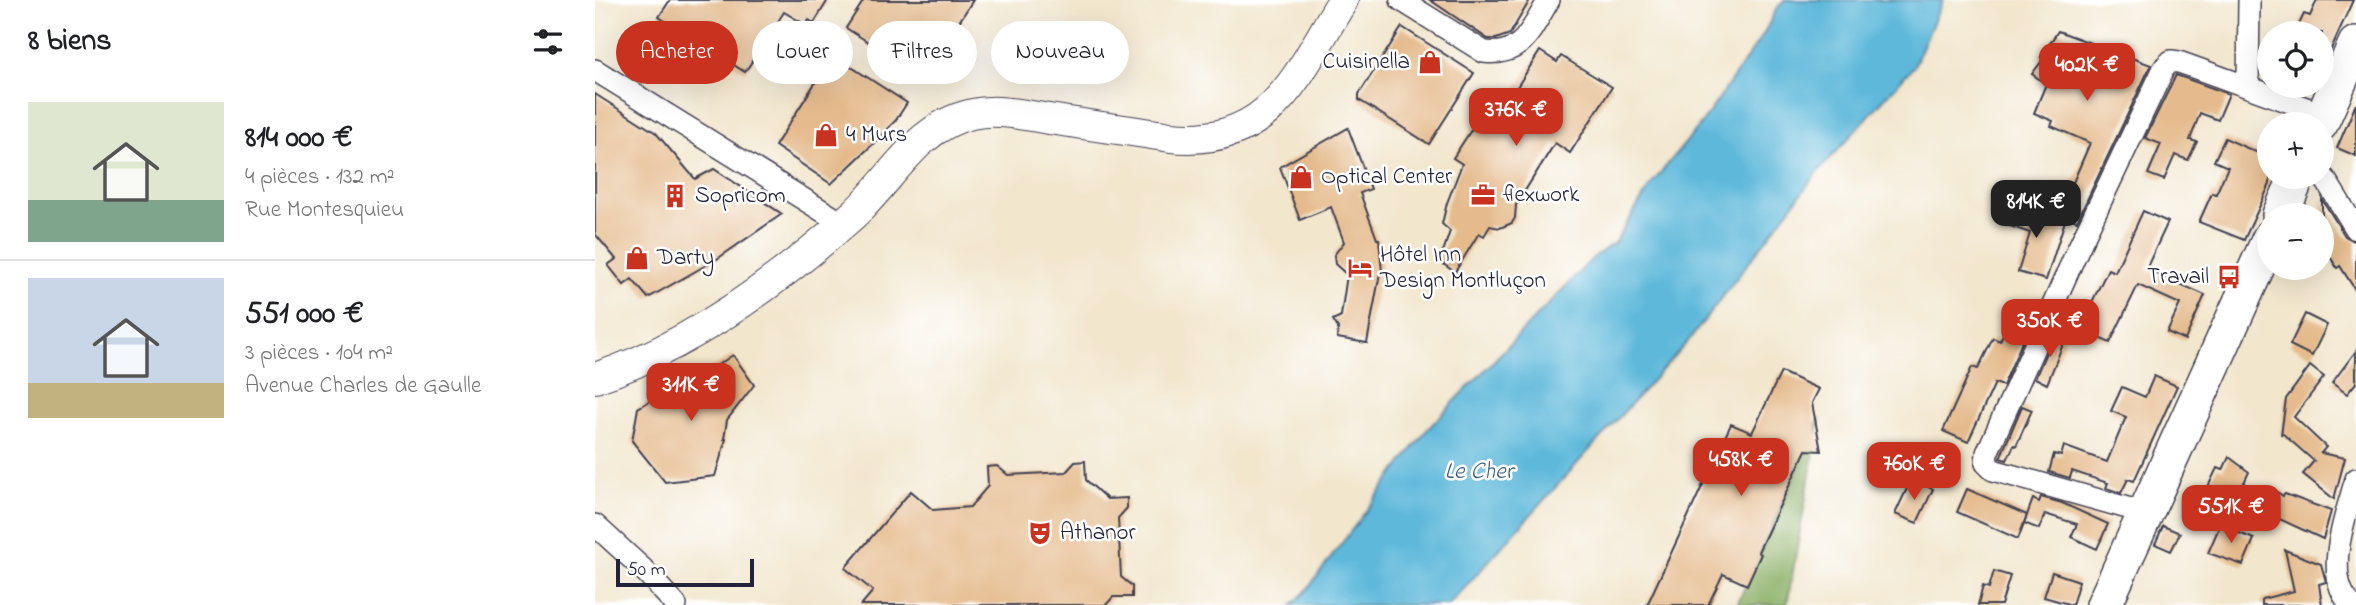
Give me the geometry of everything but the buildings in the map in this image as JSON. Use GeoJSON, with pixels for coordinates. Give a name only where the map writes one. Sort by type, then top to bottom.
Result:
{"type":"FeatureCollection","features":[{"type":"Feature","properties":{"kind":"main road"},"geometry":{"type":"LineString","coordinates":[[2325,112],[2356,44]]}},
{"type":"Feature","properties":{"kind":"main road"},"geometry":{"type":"LineString","coordinates":[[2104,605],[2257,267]]}},
{"type":"Feature","properties":{"kind":"street"},"geometry":{"type":"LineString","coordinates":[[595,400],[605,375],[670,346],[745,301],[808,253],[879,188],[928,133],[948,121],[974,114],[1006,113],[1196,139],[1225,135],[1248,126],[1268,111],[1286,90],[1343,0]]}},
{"type":"Feature","properties":{"kind":"street"},"geometry":{"type":"LineString","coordinates":[[1401,0],[1484,51],[1498,54],[1522,43],[1549,0]]}},
{"type":"Feature","properties":{"kind":"street"},"geometry":{"type":"LineString","coordinates":[[2248,86],[2249,0]]}},
{"type":"Feature","properties":{"kind":"street"},"geometry":{"type":"LineString","coordinates":[[2145,513],[1993,470],[1986,463],[1987,453],[2164,68],[2171,61],[2248,86],[2313,112]]}},
{"type":"Feature","properties":{"kind":"street"},"geometry":{"type":"LineString","coordinates":[[595,70],[842,223]]}},
{"type":"Feature","properties":{"kind":"street"},"geometry":{"type":"LineString","coordinates":[[2331,189],[2356,229]]}},
{"type":"Feature","properties":{"kind":"street"},"geometry":{"type":"LineString","coordinates":[[2352,605],[2340,585],[2337,562],[2339,541],[2356,479]]}},
{"type":"Feature","properties":{"kind":"street"},"geometry":{"type":"LineString","coordinates":[[595,526],[628,555],[676,605]]}},
{"type":"Feature","properties":{"kind":"street"},"geometry":{"type":"LineString","coordinates":[[595,542],[628,555]]}},
{"type":"Feature","properties":{"kind":"green space"},"geometry":{"type":"Polygon","coordinates":[[[1820,418],[1787,605],[1737,605],[1820,418]]]}},
{"type":"Feature","properties":{"kind":"water","name":"Le Cher"},"geometry":{"type":"Polygon","coordinates":[[[1785,0],[1943,0],[1914,66],[1817,173],[1690,339],[1449,605],[1292,605],[1306,591],[1426,431],[1594,257],[1615,242],[1653,182],[1701,124],[1763,35],[1777,8],[1785,0]]]}},
{"type":"Feature","properties":{"kind":"place","name":"Cuisinella"},"geometry":{"type":"Point","coordinates":[1430,62]}},
{"type":"Feature","properties":{"kind":"place","name":"4 Murs"},"geometry":{"type":"Point","coordinates":[826,135]}},
{"type":"Feature","properties":{"kind":"place","name":"Optical Center"},"geometry":{"type":"Point","coordinates":[1301,177]}},
{"type":"Feature","properties":{"kind":"place","name":"flexwork"},"geometry":{"type":"Point","coordinates":[1483,195]}},
{"type":"Feature","properties":{"kind":"place","name":"Sopricom"},"geometry":{"type":"Point","coordinates":[675,196]}},
{"type":"Feature","properties":{"kind":"place","name":"Darty"},"geometry":{"type":"Point","coordinates":[637,258]}},
{"type":"Feature","properties":{"kind":"place","name":"Hôtel Inn Design Montluçon"},"geometry":{"type":"Point","coordinates":[1360,268]}},
{"type":"Feature","properties":{"kind":"place","name":"Travail"},"geometry":{"type":"Point","coordinates":[2229,277]}},
{"type":"Feature","properties":{"kind":"place","name":"Athanor"},"geometry":{"type":"Point","coordinates":[1040,533]}}]}
